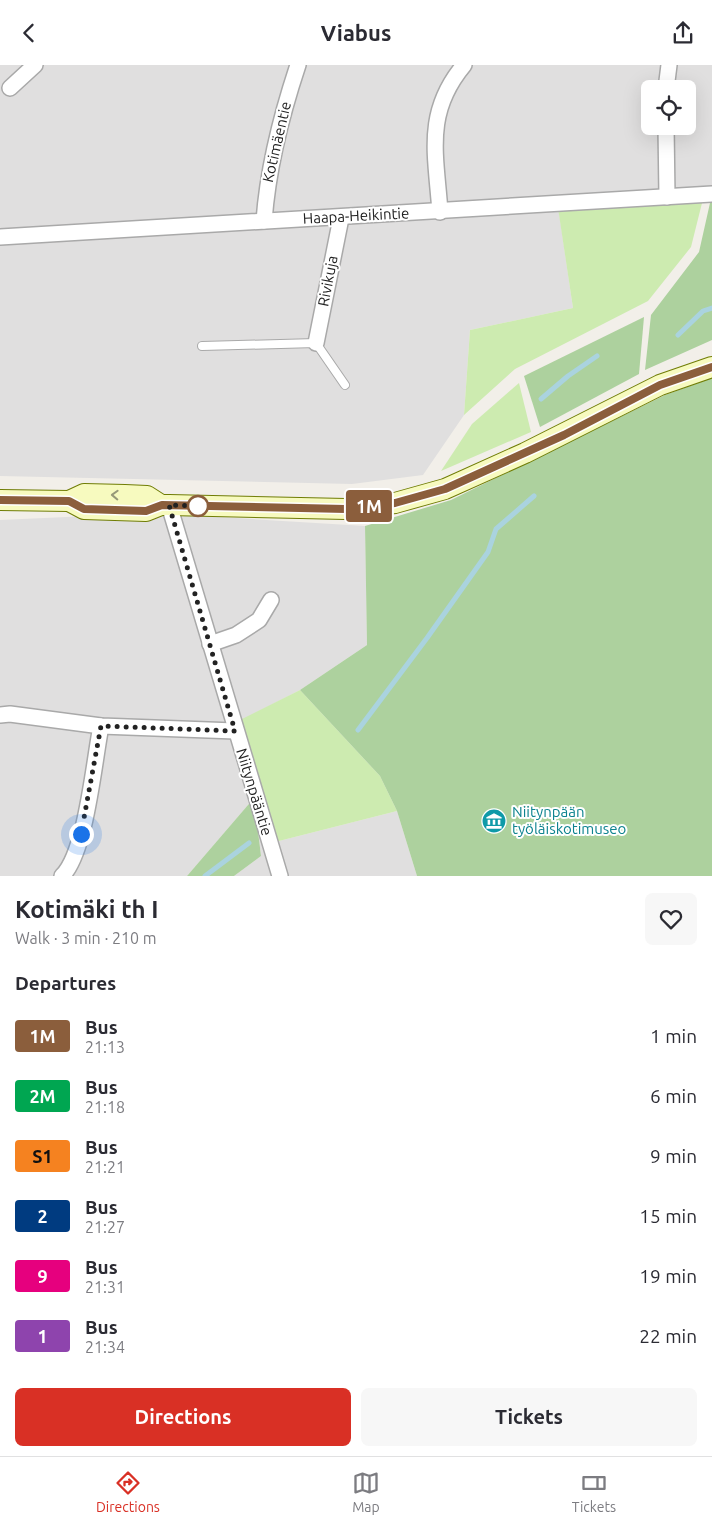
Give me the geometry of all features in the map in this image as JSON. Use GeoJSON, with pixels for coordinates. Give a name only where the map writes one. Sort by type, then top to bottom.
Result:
{"type":"FeatureCollection","features":[{"type":"Feature","properties":{"kind":"main road"},"geometry":{"type":"LineString","coordinates":[[0,500],[69,501],[84,509],[146,511],[165,505],[346,509],[395,503],[445,489],[541,446],[660,385],[712,367]]}},
{"type":"Feature","properties":{"kind":"street"},"geometry":{"type":"LineString","coordinates":[[10,88],[35,65]]}},
{"type":"Feature","properties":{"kind":"street","name":"Kotimäentie"},"geometry":{"type":"LineString","coordinates":[[264,221],[266,186],[280,118],[298,65]]}},
{"type":"Feature","properties":{"kind":"street"},"geometry":{"type":"LineString","coordinates":[[440,212],[435,125],[442,99],[464,65]]}},
{"type":"Feature","properties":{"kind":"street"},"geometry":{"type":"LineString","coordinates":[[667,80],[669,65]]}},
{"type":"Feature","properties":{"kind":"street"},"geometry":{"type":"LineString","coordinates":[[666,135],[667,197]]}},
{"type":"Feature","properties":{"kind":"street","name":"Haapa-Heikintie"},"geometry":{"type":"LineString","coordinates":[[0,237],[341,218],[712,194]]}},
{"type":"Feature","properties":{"kind":"street","name":"Rivikuja"},"geometry":{"type":"LineString","coordinates":[[316,343],[341,218]]}},
{"type":"Feature","properties":{"kind":"street","name":"Niitynpääntie"},"geometry":{"type":"LineString","coordinates":[[165,505],[210,645],[280,876]]}},
{"type":"Feature","properties":{"kind":"street"},"geometry":{"type":"LineString","coordinates":[[210,645],[236,635],[259,621],[271,600]]}},
{"type":"Feature","properties":{"kind":"street"},"geometry":{"type":"LineString","coordinates":[[0,715],[10,714],[101,726],[235,731]]}},
{"type":"Feature","properties":{"kind":"street"},"geometry":{"type":"LineString","coordinates":[[62,876],[68,870],[81,834],[101,726]]}},
{"type":"Feature","properties":{"kind":"lane"},"geometry":{"type":"LineString","coordinates":[[202,347],[316,343],[345,385]]}},
{"type":"Feature","properties":{"kind":"shaded area"},"geometry":{"type":"Polygon","coordinates":[[[0,65],[712,65],[712,191],[557,199],[573,308],[470,330],[464,415],[423,475],[352,484],[0,476],[0,65]]]}},
{"type":"Feature","properties":{"kind":"shaded area"},"geometry":{"type":"Polygon","coordinates":[[[155,513],[365,526],[367,645],[300,690],[234,724],[271,843],[397,811],[417,876],[234,876],[261,856],[254,798],[187,876],[0,876],[0,520],[155,513]]]}},
{"type":"Feature","properties":{"kind":"green space"},"geometry":{"type":"Polygon","coordinates":[[[702,203],[691,247],[648,301],[515,369],[464,415],[470,330],[573,308],[558,208],[702,203]]]}},
{"type":"Feature","properties":{"kind":"green space"},"geometry":{"type":"Polygon","coordinates":[[[710,203],[712,203],[712,340],[645,370],[651,315],[699,252],[710,203]]]}},
{"type":"Feature","properties":{"kind":"green space"},"geometry":{"type":"Polygon","coordinates":[[[644,317],[639,374],[540,427],[524,376],[644,317]]]}},
{"type":"Feature","properties":{"kind":"green space"},"geometry":{"type":"Polygon","coordinates":[[[712,378],[712,876],[417,876],[397,811],[380,776],[300,690],[367,645],[365,526],[451,500],[665,395],[712,378]]]}},
{"type":"Feature","properties":{"kind":"green space"},"geometry":{"type":"Polygon","coordinates":[[[519,383],[531,432],[441,471],[472,424],[519,383]]]}},
{"type":"Feature","properties":{"kind":"green space"},"geometry":{"type":"Polygon","coordinates":[[[300,690],[380,776],[397,811],[271,843],[234,723],[300,690]]]}},
{"type":"Feature","properties":{"kind":"green space"},"geometry":{"type":"Polygon","coordinates":[[[254,798],[261,856],[234,876],[187,876],[254,798]]]}},
{"type":"Feature","properties":{"kind":"waterway"},"geometry":{"type":"LineString","coordinates":[[678,335],[703,311],[712,308]]}},
{"type":"Feature","properties":{"kind":"waterway"},"geometry":{"type":"LineString","coordinates":[[541,399],[568,376],[597,356]]}},
{"type":"Feature","properties":{"kind":"waterway"},"geometry":{"type":"LineString","coordinates":[[358,730],[488,552],[496,529],[534,496]]}},
{"type":"Feature","properties":{"kind":"waterway"},"geometry":{"type":"LineString","coordinates":[[205,876],[249,843]]}},
{"type":"Feature","properties":{"kind":"bus line","name":"1M"},"geometry":{"type":"LineString","coordinates":[[0,500],[69,501],[84,509],[146,511],[162,505],[346,509],[395,503],[445,489],[564,435],[660,385],[712,367]]}},
{"type":"Feature","properties":{"kind":"place","name":"Niitynpään työläiskotimuseo"},"geometry":{"type":"Point","coordinates":[494,821]}},
{"type":"Feature","properties":{"kind":"route"},"geometry":{"type":"LineString","coordinates":[[81,834],[101,726],[235,731],[169,505],[206,506],[198,506]]}}]}
